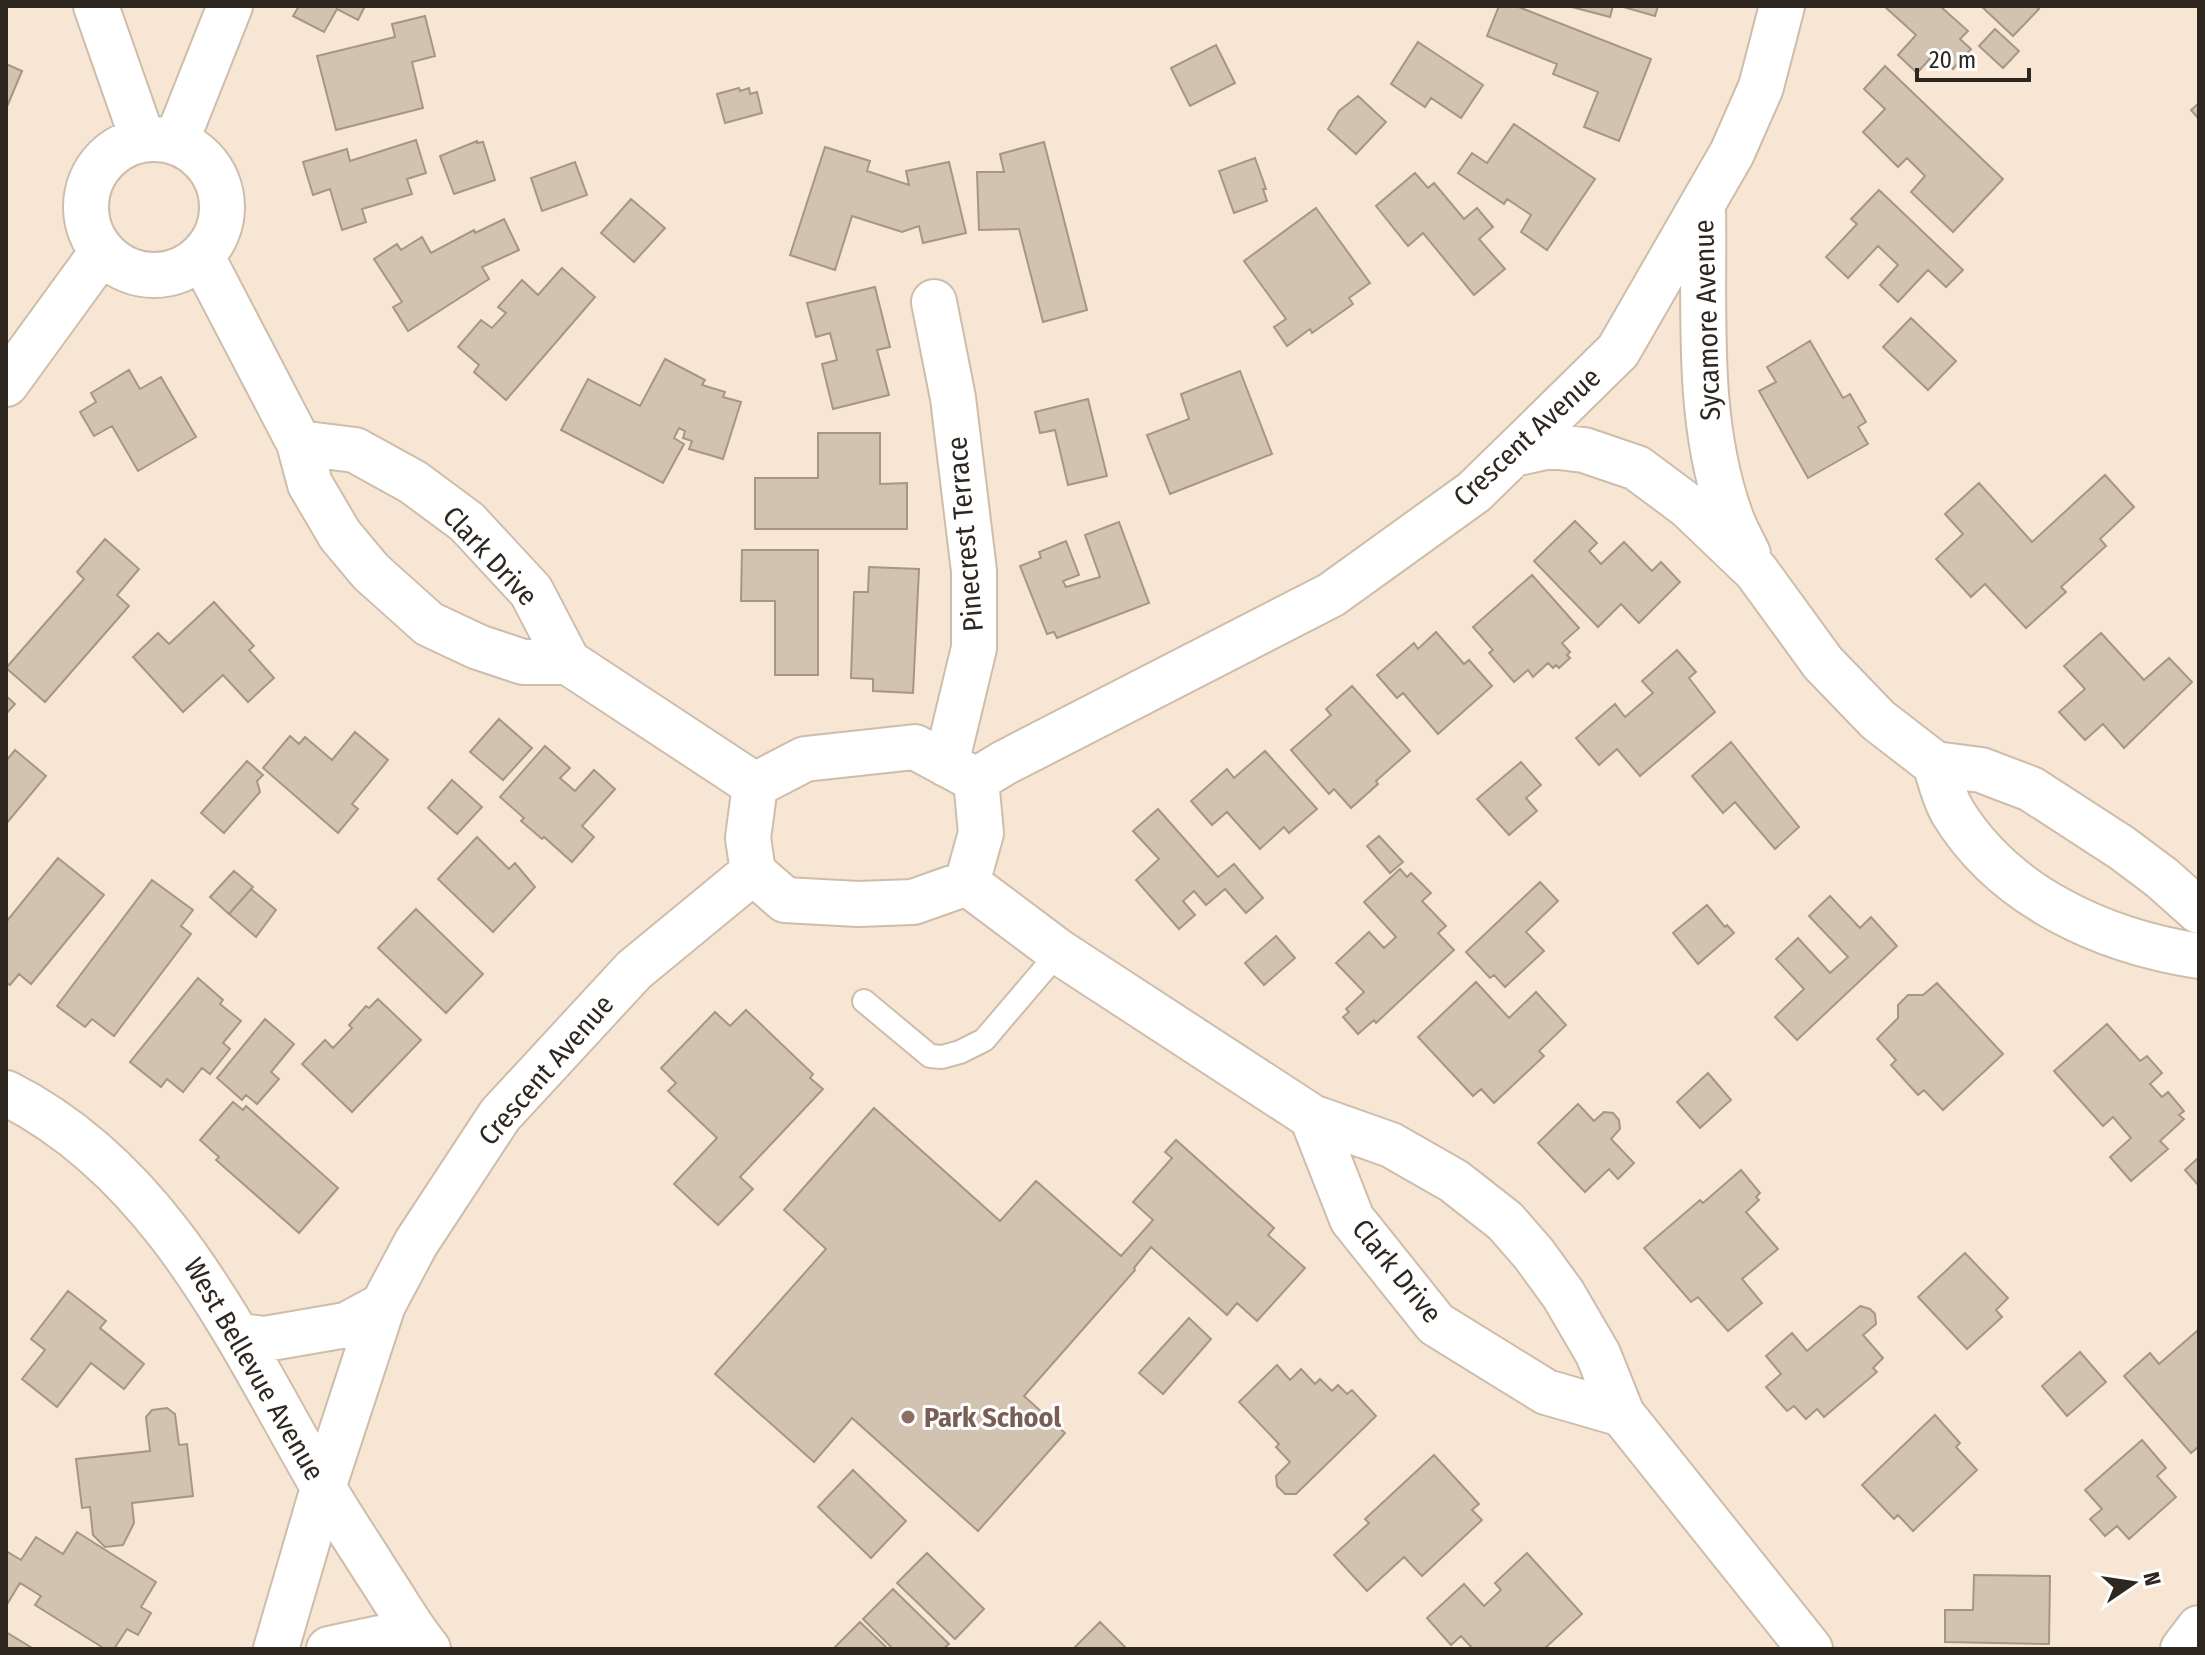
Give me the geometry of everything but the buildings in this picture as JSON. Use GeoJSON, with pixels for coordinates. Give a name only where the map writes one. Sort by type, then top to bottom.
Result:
{"type":"FeatureCollection","features":[{"type":"Feature","properties":{"kind":"street"},"geometry":{"type":"LineString","coordinates":[[96,6],[160,141]]}},
{"type":"Feature","properties":{"kind":"street"},"geometry":{"type":"LineString","coordinates":[[160,141],[230,6]]}},
{"type":"Feature","properties":{"kind":"street","name":"Crescent Avenue"},"geometry":{"type":"LineString","coordinates":[[961,772],[1004,763],[1331,595],[1474,492],[1618,351],[1732,153],[1761,87],[1782,6]]}},
{"type":"Feature","properties":{"kind":"street"},"geometry":{"type":"LineString","coordinates":[[160,141],[196,154],[212,171],[221,192],[222,216],[215,238],[202,257],[183,269],[162,275],[140,274],[118,266],[102,252],[90,233],[86,211],[88,191],[95,173],[108,157],[124,146],[160,141]]}},
{"type":"Feature","properties":{"kind":"street","name":"Sycamore Avenue"},"geometry":{"type":"LineString","coordinates":[[1703,204],[1704,372],[1712,443],[1730,515],[1756,571]]}},
{"type":"Feature","properties":{"kind":"street"},"geometry":{"type":"LineString","coordinates":[[6,384],[102,252]]}},
{"type":"Feature","properties":{"kind":"street"},"geometry":{"type":"LineString","coordinates":[[202,257],[299,443],[310,484],[340,535],[371,572],[429,624],[478,647],[523,662],[568,662]]}},
{"type":"Feature","properties":{"kind":"street","name":"Pinecrest Terrace"},"geometry":{"type":"LineString","coordinates":[[934,302],[953,398],[974,571],[974,648],[961,772]]}},
{"type":"Feature","properties":{"kind":"street","name":"Clark Drive"},"geometry":{"type":"LineString","coordinates":[[299,443],[355,450],[413,482],[467,522],[531,591],[568,662],[755,785]]}},
{"type":"Feature","properties":{"kind":"street","name":"Sycamore Avenue"},"geometry":{"type":"LineString","coordinates":[[1513,454],[1550,446],[1584,450],[1637,468],[1688,506],[1756,571],[1823,663],[1878,720],[1935,764]]}},
{"type":"Feature","properties":{"kind":"street"},"geometry":{"type":"LineString","coordinates":[[915,747],[961,772],[981,833],[967,883],[913,902],[858,904],[785,900],[753,872],[748,838],[755,785],[805,759],[915,747]]}},
{"type":"Feature","properties":{"kind":"street"},"geometry":{"type":"LineString","coordinates":[[2199,911],[2122,848],[2031,789],[1981,770],[1935,764],[1951,809],[1992,864],[2050,907],[2126,939],[2199,956]]}},
{"type":"Feature","properties":{"kind":"street","name":"Crescent Avenue"},"geometry":{"type":"LineString","coordinates":[[276,1649],[323,1488],[383,1305],[416,1243],[500,1115],[634,970],[753,872]]}},
{"type":"Feature","properties":{"kind":"street"},"geometry":{"type":"LineString","coordinates":[[967,883],[1059,952],[1312,1117],[1391,1145],[1454,1181],[1505,1221],[1563,1294],[1598,1354],[1622,1414],[1810,1649]]}},
{"type":"Feature","properties":{"kind":"street","name":"West Bellevue Avenue"},"geometry":{"type":"LineString","coordinates":[[6,1093],[37,1109],[108,1165],[181,1245],[239,1336],[323,1488],[424,1645]]}},
{"type":"Feature","properties":{"kind":"street","name":"Clark Drive"},"geometry":{"type":"LineString","coordinates":[[1312,1117],[1352,1219],[1436,1324],[1546,1392],[1622,1414]]}},
{"type":"Feature","properties":{"kind":"street"},"geometry":{"type":"LineString","coordinates":[[239,1336],[265,1339],[346,1325],[383,1305]]}},
{"type":"Feature","properties":{"kind":"street"},"geometry":{"type":"LineString","coordinates":[[2183,1649],[2199,1628]]}},
{"type":"Feature","properties":{"kind":"street"},"geometry":{"type":"LineString","coordinates":[[329,1649],[380,1638],[424,1645]]}},
{"type":"Feature","properties":{"kind":"lane"},"geometry":{"type":"LineString","coordinates":[[864,1001],[930,1056],[942,1057],[984,1040],[1059,952]]}},
{"type":"Feature","properties":{"kind":"place","name":"Park School"},"geometry":{"type":"Point","coordinates":[908,1417]}}]}
